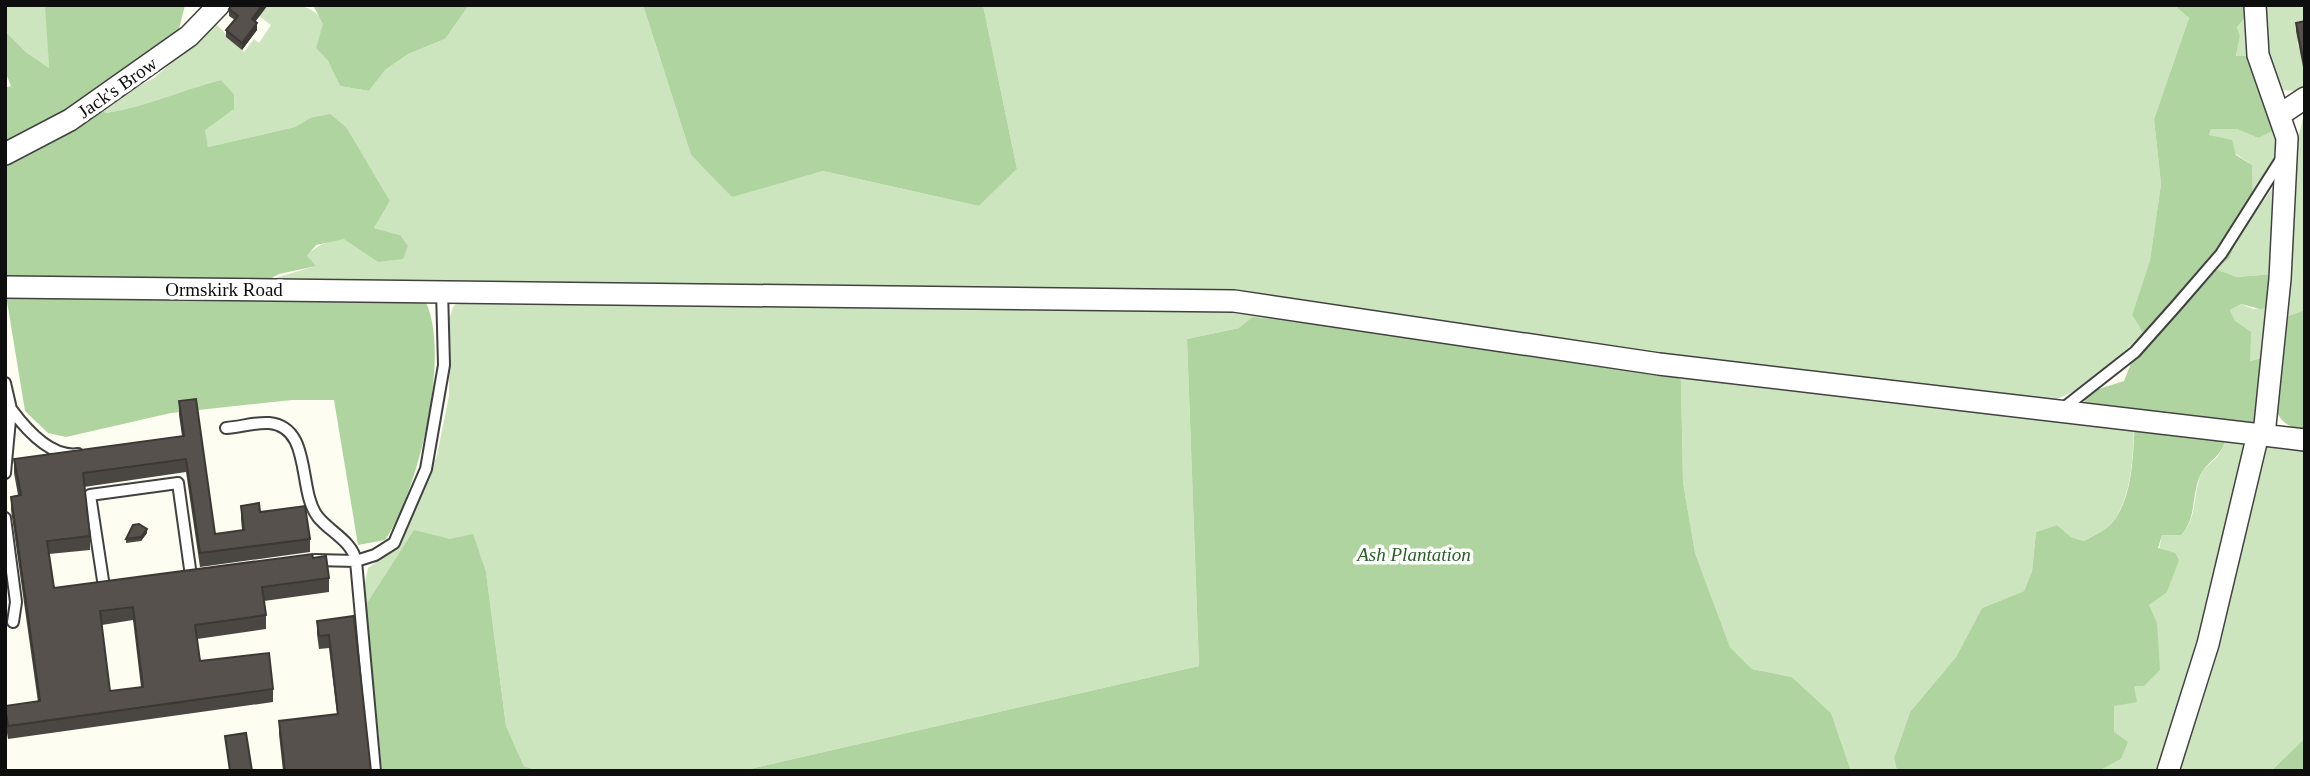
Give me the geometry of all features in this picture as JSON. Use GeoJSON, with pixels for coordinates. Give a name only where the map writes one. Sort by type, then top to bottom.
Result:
{"type":"FeatureCollection","features":[{"type":"Feature","properties":{"kind":"street","name":"Jack's Brow"},"geometry":{"type":"LineString","coordinates":[[5,154],[70,120],[189,36],[219,5]]}},
{"type":"Feature","properties":{"kind":"street"},"geometry":{"type":"LineString","coordinates":[[2168,771],[2208,644],[2261,435],[2280,279],[2287,138],[2259,55],[2255,5]]}},
{"type":"Feature","properties":{"kind":"street"},"geometry":{"type":"LineString","coordinates":[[2281,114],[2305,98]]}},
{"type":"Feature","properties":{"kind":"street","name":"Ormskirk Road"},"geometry":{"type":"LineString","coordinates":[[5,287],[1234,301],[1659,364],[2305,440]]}},
{"type":"Feature","properties":{"kind":"lane"},"geometry":{"type":"LineString","coordinates":[[2059,411],[2135,352],[2221,254],[2280,164],[2287,138]]}},
{"type":"Feature","properties":{"kind":"lane"},"geometry":{"type":"LineString","coordinates":[[299,562],[326,558],[356,561],[375,555],[394,543],[426,469],[444,365],[442,290]]}},
{"type":"Feature","properties":{"kind":"lane"},"geometry":{"type":"LineString","coordinates":[[5,383],[11,409],[5,473]]}},
{"type":"Feature","properties":{"kind":"lane"},"geometry":{"type":"LineString","coordinates":[[11,409],[28,432],[54,449],[72,455],[85,453]]}},
{"type":"Feature","properties":{"kind":"lane"},"geometry":{"type":"LineString","coordinates":[[226,428],[268,423],[280,426],[292,435],[299,448],[309,503],[318,517],[354,551],[375,771]]}},
{"type":"Feature","properties":{"kind":"lane"},"geometry":{"type":"LineString","coordinates":[[116,586],[98,588],[90,495],[178,483],[191,576]]}},
{"type":"Feature","properties":{"kind":"lane"},"geometry":{"type":"LineString","coordinates":[[5,518],[16,602],[13,622]]}},
{"type":"Feature","properties":{"kind":"lane"},"geometry":{"type":"LineString","coordinates":[[178,578],[205,574]]}},
{"type":"Feature","properties":{"kind":"green space"},"geometry":{"type":"Polygon","coordinates":[[[5,5],[46,5],[49,68],[27,53],[5,31],[5,5]]]}},
{"type":"Feature","properties":{"kind":"green space"},"geometry":{"type":"Polygon","coordinates":[[[45,5],[185,5],[178,33],[86,100],[106,113],[135,107],[221,80],[234,94],[234,109],[205,130],[208,147],[295,127],[310,118],[330,114],[347,128],[390,201],[374,228],[400,235],[408,246],[403,259],[378,262],[344,239],[316,245],[307,256],[316,266],[279,274],[266,281],[423,297],[432,320],[435,349],[428,420],[409,489],[385,540],[358,545],[334,400],[292,400],[171,413],[66,437],[48,433],[25,411],[5,289],[5,88],[11,86],[5,71],[5,31],[27,53],[49,68],[45,5]]]}},
{"type":"Feature","properties":{"kind":"green space"},"geometry":{"type":"Polygon","coordinates":[[[268,5],[300,6],[314,11],[324,24],[316,48],[328,61],[340,86],[369,91],[385,70],[408,54],[445,39],[469,5],[643,5],[691,155],[732,196],[823,171],[979,206],[1017,169],[983,5],[2174,5],[2189,18],[2154,119],[2161,184],[2150,260],[2132,315],[2144,333],[2087,386],[2054,400],[1656,355],[1367,314],[269,280],[315,266],[307,256],[326,243],[350,237],[400,235],[374,228],[390,201],[347,128],[310,118],[295,127],[208,147],[204,130],[234,94],[221,80],[121,110],[106,113],[98,108],[154,78],[216,24],[244,52],[254,39],[259,43],[271,25],[259,16],[268,5]]]}},
{"type":"Feature","properties":{"kind":"green space"},"geometry":{"type":"Polygon","coordinates":[[[313,5],[469,5],[445,39],[408,54],[385,70],[369,91],[340,86],[328,61],[316,48],[323,24],[313,5]]]}},
{"type":"Feature","properties":{"kind":"green space"},"geometry":{"type":"Polygon","coordinates":[[[643,5],[983,5],[1017,169],[979,206],[823,171],[732,197],[691,155],[643,5]]]}},
{"type":"Feature","properties":{"kind":"green space"},"geometry":{"type":"Polygon","coordinates":[[[2174,5],[2250,5],[2250,12],[2237,27],[2240,36],[2236,56],[2263,56],[2274,120],[2272,131],[2258,138],[2237,129],[2211,129],[2209,135],[2232,140],[2236,155],[2252,165],[2253,197],[2231,230],[2237,239],[2230,258],[2215,269],[2237,277],[2273,274],[2281,304],[2261,309],[2241,304],[2230,310],[2235,321],[2251,332],[2250,361],[2266,357],[2286,317],[2305,310],[2305,430],[2287,424],[2275,409],[2262,426],[2225,440],[2221,451],[2200,476],[2192,514],[2186,528],[2181,535],[2162,535],[2158,548],[2175,553],[2179,560],[2167,592],[2149,605],[2157,622],[2160,670],[2144,686],[2134,686],[2137,702],[2114,706],[2114,732],[2128,742],[2121,759],[2099,771],[1897,771],[1894,758],[1910,712],[1956,657],[1982,608],[2024,591],[2032,571],[2036,532],[2057,525],[2071,537],[2084,541],[2108,527],[2123,504],[2131,474],[2135,416],[2083,411],[2086,393],[2124,381],[2132,361],[2150,343],[2132,315],[2150,260],[2161,184],[2154,119],[2189,18],[2174,5]]]}},
{"type":"Feature","properties":{"kind":"green space"},"geometry":{"type":"Polygon","coordinates":[[[2261,5],[2305,5],[2305,40],[2297,42],[2305,66],[2304,88],[2296,91],[2279,90],[2268,77],[2261,5]]]}},
{"type":"Feature","properties":{"kind":"green space"},"geometry":{"type":"Polygon","coordinates":[[[2250,12],[2252,56],[2236,57],[2240,36],[2237,27],[2250,12]]]}},
{"type":"Feature","properties":{"kind":"green space"},"geometry":{"type":"Polygon","coordinates":[[[2305,110],[2305,310],[2286,317],[2296,147],[2305,110]]]}},
{"type":"Feature","properties":{"kind":"green space"},"geometry":{"type":"Polygon","coordinates":[[[2274,120],[2277,144],[2274,161],[2253,197],[2252,165],[2209,135],[2211,129],[2237,129],[2258,138],[2274,120]]]}},
{"type":"Feature","properties":{"kind":"green space"},"geometry":{"type":"Polygon","coordinates":[[[2276,183],[2273,274],[2237,277],[2214,269],[2230,258],[2237,239],[2276,183]]]}},
{"type":"Feature","properties":{"kind":"green space"},"geometry":{"type":"Polygon","coordinates":[[[461,299],[1222,308],[1383,329],[1374,332],[1239,328],[1187,339],[1199,666],[741,771],[538,771],[524,766],[506,726],[486,572],[366,605],[364,588],[368,568],[401,544],[437,455],[449,396],[449,320],[453,307],[461,299]]]}},
{"type":"Feature","properties":{"kind":"green space"},"geometry":{"type":"Polygon","coordinates":[[[2241,304],[2253,309],[2272,306],[2265,357],[2250,361],[2230,310],[2241,304]]]}},
{"type":"Feature","properties":{"kind":"green space","name":"Ash Plantation"},"geometry":{"type":"Polygon","coordinates":[[[1253,317],[1374,332],[1384,329],[1672,370],[1681,381],[1683,482],[1695,553],[1730,647],[1752,669],[1792,677],[1831,713],[1851,771],[741,771],[1199,666],[1187,339],[1239,328],[1253,317]]]}},
{"type":"Feature","properties":{"kind":"green space"},"geometry":{"type":"Polygon","coordinates":[[[1673,371],[2134,426],[2127,493],[2116,517],[2108,527],[2084,541],[2071,537],[2057,525],[2036,532],[2032,571],[2024,591],[1982,608],[1956,657],[1910,712],[1894,758],[1897,771],[1851,771],[1831,713],[1792,677],[1752,669],[1730,647],[1695,553],[1683,482],[1681,381],[1673,371]]]}},
{"type":"Feature","properties":{"kind":"green space"},"geometry":{"type":"Polygon","coordinates":[[[2226,436],[2244,441],[2249,448],[2164,771],[2099,771],[2121,759],[2114,733],[2114,706],[2133,685],[2157,622],[2149,605],[2162,534],[2181,535],[2186,529],[2192,515],[2200,477],[2221,452],[2226,436]]]}},
{"type":"Feature","properties":{"kind":"green space"},"geometry":{"type":"Polygon","coordinates":[[[2270,444],[2305,448],[2305,738],[2271,771],[2174,771],[2263,447],[2270,444]]]}},
{"type":"Feature","properties":{"kind":"green space"},"geometry":{"type":"Polygon","coordinates":[[[414,530],[450,539],[473,534],[486,572],[506,726],[524,766],[538,771],[382,771],[366,605],[414,530]]]}},
{"type":"Feature","properties":{"kind":"green space"},"geometry":{"type":"Polygon","coordinates":[[[2305,738],[2305,771],[2271,771],[2305,738]]]}},
{"type":"Feature","properties":{"kind":"building"},"geometry":{"type":"Polygon","coordinates":[[[232,5],[262,5],[252,19],[257,23],[242,43],[226,30],[238,16],[229,9],[232,5]]]}},
{"type":"Feature","properties":{"kind":"building"},"geometry":{"type":"Polygon","coordinates":[[[2305,21],[2305,59],[2303,59],[2296,23],[2305,21]]]}},
{"type":"Feature","properties":{"kind":"building"},"geometry":{"type":"Polygon","coordinates":[[[196,399],[215,534],[244,530],[241,506],[259,503],[260,512],[305,506],[310,539],[200,553],[186,459],[83,473],[90,536],[47,541],[54,588],[312,554],[313,558],[326,556],[329,578],[262,587],[266,615],[195,625],[200,661],[269,653],[273,689],[8,726],[5,706],[40,701],[11,497],[21,495],[14,459],[184,436],[179,401],[196,399]],[[133,607],[100,611],[110,691],[143,687],[133,607]]]}},
{"type":"Feature","properties":{"kind":"building"},"geometry":{"type":"Polygon","coordinates":[[[139,524],[147,529],[141,537],[126,539],[133,525],[139,524]]]}},
{"type":"Feature","properties":{"kind":"building"},"geometry":{"type":"Polygon","coordinates":[[[354,616],[371,771],[285,771],[279,721],[338,714],[329,635],[319,636],[317,621],[354,616]]]}},
{"type":"Feature","properties":{"kind":"building"},"geometry":{"type":"Polygon","coordinates":[[[246,733],[252,771],[230,771],[225,736],[246,733]]]}}]}
